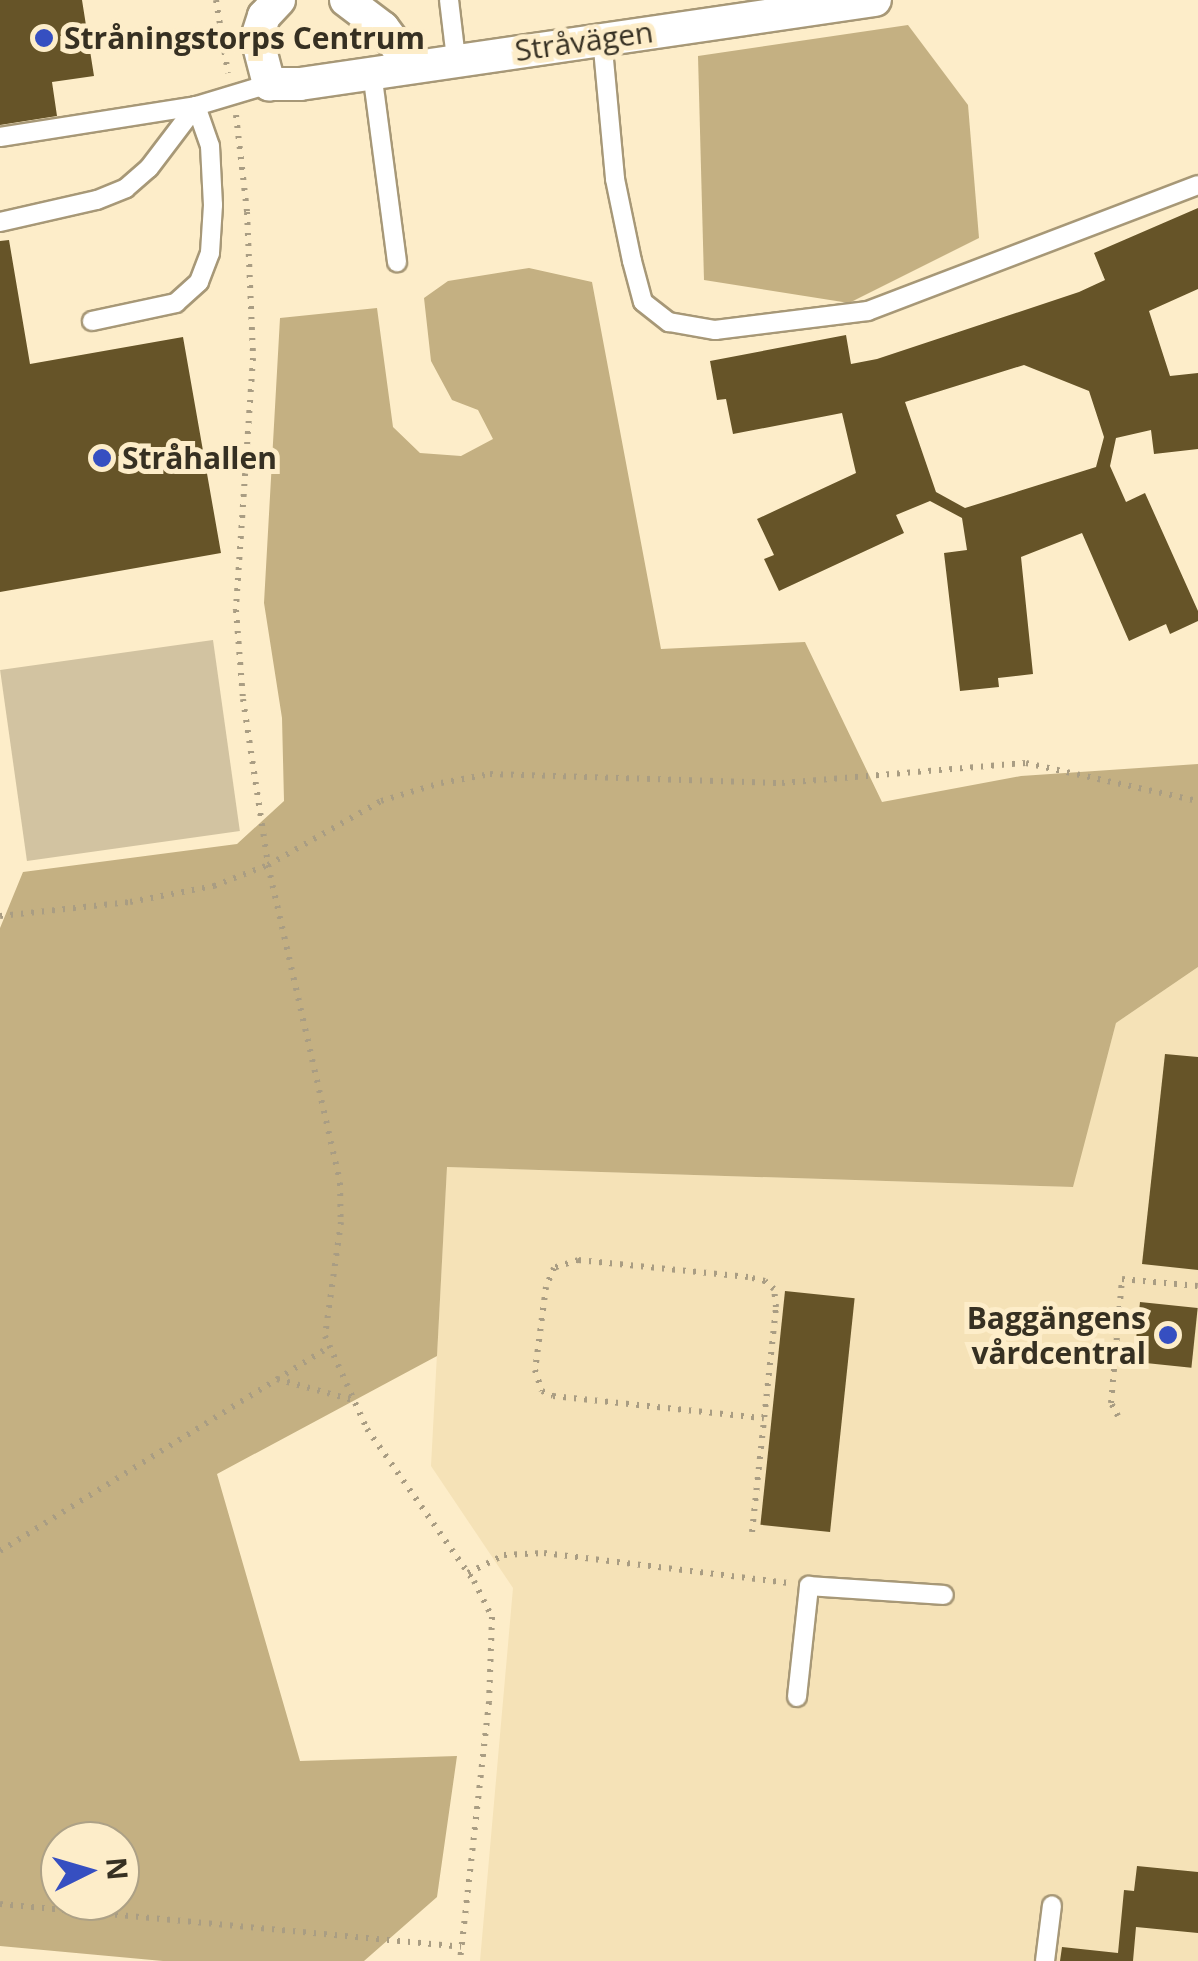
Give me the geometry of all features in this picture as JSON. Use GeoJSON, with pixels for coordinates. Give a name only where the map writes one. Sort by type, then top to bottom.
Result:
{"type":"FeatureCollection","features":[{"type":"Feature","properties":{"kind":"street"},"geometry":{"type":"LineString","coordinates":[[269,84],[257,38],[264,16],[279,0]]}},
{"type":"Feature","properties":{"kind":"street"},"geometry":{"type":"LineString","coordinates":[[346,0],[384,28],[412,66]]}},
{"type":"Feature","properties":{"kind":"street","name":"Stråvägen"},"geometry":{"type":"LineString","coordinates":[[269,84],[300,84],[875,0]]}},
{"type":"Feature","properties":{"kind":"lane"},"geometry":{"type":"LineString","coordinates":[[448,0],[456,59]]}},
{"type":"Feature","properties":{"kind":"lane"},"geometry":{"type":"LineString","coordinates":[[602,38],[615,179],[632,261],[644,302],[669,322],[714,330],[868,311],[1198,185]]}},
{"type":"Feature","properties":{"kind":"lane"},"geometry":{"type":"LineString","coordinates":[[372,72],[396,262]]}},
{"type":"Feature","properties":{"kind":"lane"},"geometry":{"type":"LineString","coordinates":[[0,138],[196,106],[232,92],[269,84]]}},
{"type":"Feature","properties":{"kind":"lane"},"geometry":{"type":"LineString","coordinates":[[0,222],[98,200],[126,188],[149,168],[196,106]]}},
{"type":"Feature","properties":{"kind":"lane"},"geometry":{"type":"LineString","coordinates":[[92,321],[176,303],[198,282],[210,254],[213,206],[210,146],[196,106]]}},
{"type":"Feature","properties":{"kind":"lane"},"geometry":{"type":"LineString","coordinates":[[797,1697],[809,1586],[944,1595]]}},
{"type":"Feature","properties":{"kind":"lane"},"geometry":{"type":"LineString","coordinates":[[1045,1961],[1052,1905]]}},
{"type":"Feature","properties":{"kind":"path"},"geometry":{"type":"LineString","coordinates":[[216,0],[248,212],[254,358],[236,610],[243,699],[268,865],[333,1144],[342,1201],[326,1319],[327,1348],[352,1400],[406,1490],[468,1573],[492,1616],[492,1658],[460,1961]]}},
{"type":"Feature","properties":{"kind":"path"},"geometry":{"type":"LineString","coordinates":[[0,916],[165,896],[214,886],[268,865],[381,801],[441,782],[490,774],[782,782],[1026,763],[1198,801]]}},
{"type":"Feature","properties":{"kind":"path"},"geometry":{"type":"LineString","coordinates":[[752,1532],[776,1307],[774,1289],[765,1280],[578,1260],[554,1268],[546,1287],[536,1370],[542,1391],[554,1396],[764,1418]]}},
{"type":"Feature","properties":{"kind":"path"},"geometry":{"type":"LineString","coordinates":[[1118,1416],[1110,1404],[1122,1280],[1198,1286]]}},
{"type":"Feature","properties":{"kind":"path"},"geometry":{"type":"LineString","coordinates":[[0,1551],[327,1348]]}},
{"type":"Feature","properties":{"kind":"path"},"geometry":{"type":"LineString","coordinates":[[276,1379],[352,1400]]}},
{"type":"Feature","properties":{"kind":"path"},"geometry":{"type":"LineString","coordinates":[[468,1573],[504,1555],[544,1553],[698,1568],[809,1586]]}},
{"type":"Feature","properties":{"kind":"path"},"geometry":{"type":"LineString","coordinates":[[0,1904],[461,1948]]}},
{"type":"Feature","properties":{"kind":"shaded area"},"geometry":{"type":"Polygon","coordinates":[[[908,25],[968,105],[979,238],[849,303],[704,280],[698,56],[908,25]]]}},
{"type":"Feature","properties":{"kind":"shaded area"},"geometry":{"type":"Polygon","coordinates":[[[529,268],[592,282],[661,649],[805,642],[882,802],[1021,776],[1198,764],[1198,967],[1116,1023],[1073,1187],[447,1167],[437,1356],[217,1474],[300,1761],[457,1756],[437,1897],[364,1961],[163,1961],[0,1946],[0,928],[23,872],[237,844],[284,801],[282,718],[264,603],[280,318],[377,308],[393,427],[420,453],[461,456],[493,439],[478,410],[452,400],[431,361],[424,298],[448,281],[529,268]]]}},
{"type":"Feature","properties":{"kind":"shaded area"},"geometry":{"type":"Polygon","coordinates":[[[213,640],[240,831],[27,861],[0,670],[213,640]]]}},
{"type":"Feature","properties":{"kind":"shaded area"},"geometry":{"type":"Polygon","coordinates":[[[1198,967],[1198,1961],[480,1961],[513,1588],[431,1466],[447,1167],[1072,1187],[1116,1023],[1198,967]]]}},
{"type":"Feature","properties":{"kind":"building","name":"Stråningstorps Centrum"},"geometry":{"type":"Polygon","coordinates":[[[0,0],[82,0],[94,76],[52,82],[57,116],[0,125],[0,0]]]}},
{"type":"Feature","properties":{"kind":"building"},"geometry":{"type":"Polygon","coordinates":[[[1198,208],[1198,289],[1149,311],[1170,376],[1198,373],[1198,449],[1154,454],[1151,430],[1116,438],[1110,466],[1126,502],[1145,493],[1198,611],[1198,621],[1170,634],[1166,624],[1129,641],[1082,533],[1021,557],[1033,674],[998,678],[999,687],[960,691],[944,553],[967,550],[962,518],[930,501],[896,515],[904,533],[779,591],[764,559],[774,555],[757,519],[856,473],[842,413],[733,434],[726,399],[717,400],[710,361],[846,335],[851,364],[877,359],[1105,280],[1094,253],[1198,208]],[[1024,365],[905,402],[936,492],[965,508],[1096,467],[1104,437],[1089,391],[1024,365]]]}},
{"type":"Feature","properties":{"kind":"building","name":"Stråhallen"},"geometry":{"type":"Polygon","coordinates":[[[9,240],[30,364],[183,337],[221,553],[0,592],[0,241],[9,240]]]}},
{"type":"Feature","properties":{"kind":"building"},"geometry":{"type":"Polygon","coordinates":[[[1165,1054],[1198,1057],[1198,1270],[1142,1264],[1165,1054]]]}},
{"type":"Feature","properties":{"kind":"building"},"geometry":{"type":"Polygon","coordinates":[[[785,1291],[855,1298],[830,1532],[760,1525],[785,1291]]]}},
{"type":"Feature","properties":{"kind":"building","name":"Baggängens vårdcentral"},"geometry":{"type":"Polygon","coordinates":[[[1140,1302],[1198,1308],[1191,1368],[1134,1362],[1140,1302]]]}},
{"type":"Feature","properties":{"kind":"building"},"geometry":{"type":"Polygon","coordinates":[[[1137,1866],[1198,1872],[1198,1933],[1136,1927],[1133,1961],[1060,1961],[1062,1947],[1118,1953],[1124,1890],[1134,1891],[1137,1866]]]}},
{"type":"Feature","properties":{"kind":"place","name":"Stråningstorps Centrum"},"geometry":{"type":"Point","coordinates":[44,38]}},
{"type":"Feature","properties":{"kind":"place","name":"Stråhallen"},"geometry":{"type":"Point","coordinates":[102,458]}},
{"type":"Feature","properties":{"kind":"place","name":"Baggängens vårdcentral"},"geometry":{"type":"Point","coordinates":[1168,1335]}}]}
